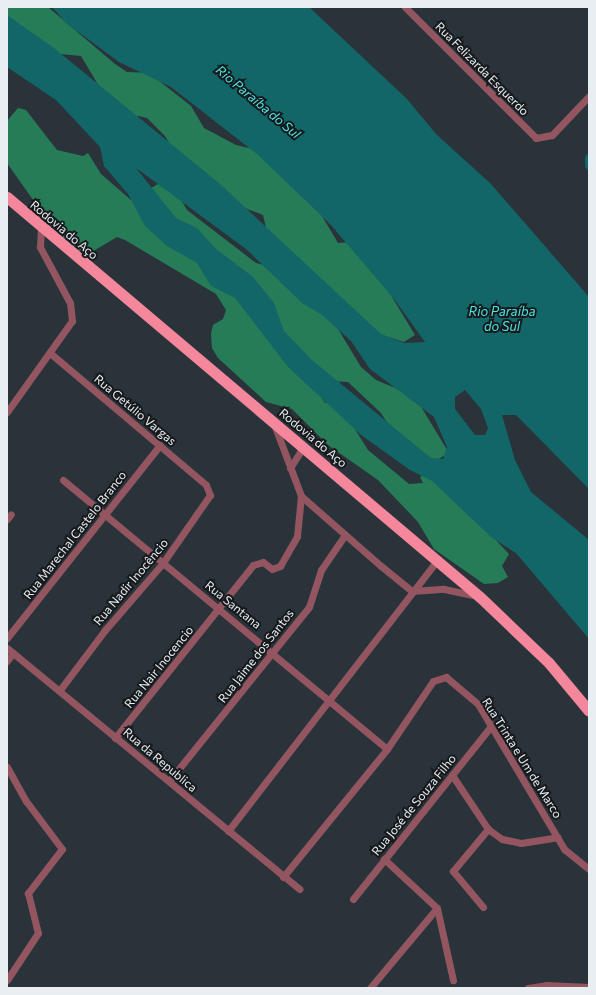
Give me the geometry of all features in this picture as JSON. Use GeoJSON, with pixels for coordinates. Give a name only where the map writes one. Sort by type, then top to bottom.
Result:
{"type":"FeatureCollection","features":[{"type":"Feature","properties":{"kind":"highway","name":"Rodovia do Aço"},"geometry":{"type":"LineString","coordinates":[[7,197],[480,597],[549,663],[589,711]]}},
{"type":"Feature","properties":{"kind":"street","name":"Rua Felizarda Esquerdo"},"geometry":{"type":"LineString","coordinates":[[405,7],[526,130],[536,138],[547,138],[589,96]]}},
{"type":"Feature","properties":{"kind":"street"},"geometry":{"type":"LineString","coordinates":[[7,412],[70,327],[73,313],[40,247],[41,227]]}},
{"type":"Feature","properties":{"kind":"street","name":"Rua Getúlio Vargas"},"geometry":{"type":"LineString","coordinates":[[50,353],[206,485]]}},
{"type":"Feature","properties":{"kind":"street"},"geometry":{"type":"LineString","coordinates":[[272,420],[301,496],[346,535],[412,591],[444,589],[480,597]]}},
{"type":"Feature","properties":{"kind":"street","name":"Rua Marechal Castelo Branco"},"geometry":{"type":"LineString","coordinates":[[7,638],[160,445]]}},
{"type":"Feature","properties":{"kind":"street"},"geometry":{"type":"LineString","coordinates":[[290,468],[303,446]]}},
{"type":"Feature","properties":{"kind":"street","name":"Rua Santana"},"geometry":{"type":"LineString","coordinates":[[63,480],[162,564],[274,652],[387,749]]}},
{"type":"Feature","properties":{"kind":"street","name":"Rua Nadir Inocêncio"},"geometry":{"type":"LineString","coordinates":[[60,690],[105,630],[162,564],[209,501],[206,485]]}},
{"type":"Feature","properties":{"kind":"street","name":"Rua Nair Inocencio"},"geometry":{"type":"LineString","coordinates":[[115,738],[220,610],[253,565],[263,562],[272,569],[280,566],[297,536],[301,496]]}},
{"type":"Feature","properties":{"kind":"street","name":"Rua Jaime dos Santos"},"geometry":{"type":"LineString","coordinates":[[169,781],[309,607],[321,570],[346,535]]}},
{"type":"Feature","properties":{"kind":"street"},"geometry":{"type":"LineString","coordinates":[[228,832],[332,701],[412,591],[437,561]]}},
{"type":"Feature","properties":{"kind":"street"},"geometry":{"type":"LineString","coordinates":[[7,661],[10,650]]}},
{"type":"Feature","properties":{"kind":"street","name":"Rua da Republica"},"geometry":{"type":"LineString","coordinates":[[10,650],[299,890]]}},
{"type":"Feature","properties":{"kind":"street","name":"Rua Trinta e Um de Marco"},"geometry":{"type":"LineString","coordinates":[[284,877],[387,749],[437,678],[446,677],[464,689],[492,725],[572,858],[589,869]]}},
{"type":"Feature","properties":{"kind":"street","name":"Rua José de Souza Filho"},"geometry":{"type":"LineString","coordinates":[[353,899],[492,725]]}},
{"type":"Feature","properties":{"kind":"street"},"geometry":{"type":"LineString","coordinates":[[7,767],[29,807],[62,849],[28,893],[38,933],[7,980]]}},
{"type":"Feature","properties":{"kind":"street"},"geometry":{"type":"LineString","coordinates":[[452,775],[488,829],[502,839],[522,843],[558,837]]}},
{"type":"Feature","properties":{"kind":"street"},"geometry":{"type":"LineString","coordinates":[[482,907],[453,871],[488,829]]}},
{"type":"Feature","properties":{"kind":"street"},"geometry":{"type":"LineString","coordinates":[[384,859],[437,908],[453,980]]}},
{"type":"Feature","properties":{"kind":"street"},"geometry":{"type":"LineString","coordinates":[[370,988],[437,908]]}},
{"type":"Feature","properties":{"kind":"street"},"geometry":{"type":"LineString","coordinates":[[528,988],[546,984],[589,987]]}},
{"type":"Feature","properties":{"kind":"shaded area"},"geometry":{"type":"Polygon","coordinates":[[[7,7],[48,7],[115,64],[127,72],[149,73],[191,106],[204,128],[236,145],[253,149],[319,211],[338,243],[352,242],[383,282],[415,335],[404,342],[332,319],[361,367],[376,380],[405,392],[420,405],[449,453],[433,462],[404,450],[381,413],[348,382],[326,381],[319,393],[325,403],[330,400],[345,413],[368,450],[409,484],[423,483],[420,477],[431,471],[509,554],[502,566],[508,577],[498,583],[484,584],[434,549],[418,522],[378,480],[328,445],[292,409],[266,402],[218,358],[212,348],[211,334],[213,325],[223,319],[226,310],[216,294],[125,240],[117,237],[90,253],[73,249],[55,231],[7,163],[7,121],[18,108],[26,110],[57,150],[83,156],[88,153],[101,174],[131,200],[163,181],[171,183],[187,210],[256,263],[264,265],[272,254],[263,215],[226,201],[181,163],[165,136],[147,118],[138,116],[128,122],[103,93],[81,56],[50,53],[7,25],[7,7]]]}},
{"type":"Feature","properties":{"kind":"water","name":"Rio Paraíba do Sul"},"geometry":{"type":"Polygon","coordinates":[[[52,7],[309,7],[407,99],[436,134],[491,184],[589,297],[589,489],[516,415],[502,415],[515,460],[531,492],[589,540],[589,639],[516,553],[491,537],[432,481],[410,470],[361,435],[288,367],[235,298],[211,286],[197,263],[167,246],[145,226],[128,194],[104,166],[100,147],[56,100],[7,67],[7,15],[54,48],[220,184],[381,334],[404,343],[425,342],[394,299],[330,224],[257,154],[171,87],[119,62],[66,23],[52,7]],[[136,168],[176,218],[197,228],[215,248],[253,277],[274,303],[284,331],[312,360],[431,458],[443,459],[447,447],[434,417],[370,369],[351,341],[322,315],[302,303],[246,249],[136,168]],[[465,390],[455,397],[455,409],[475,435],[485,435],[488,428],[481,409],[465,390]]]}},
{"type":"Feature","properties":{"kind":"waterway"},"geometry":{"type":"LineString","coordinates":[[589,158],[589,165]]}}]}
